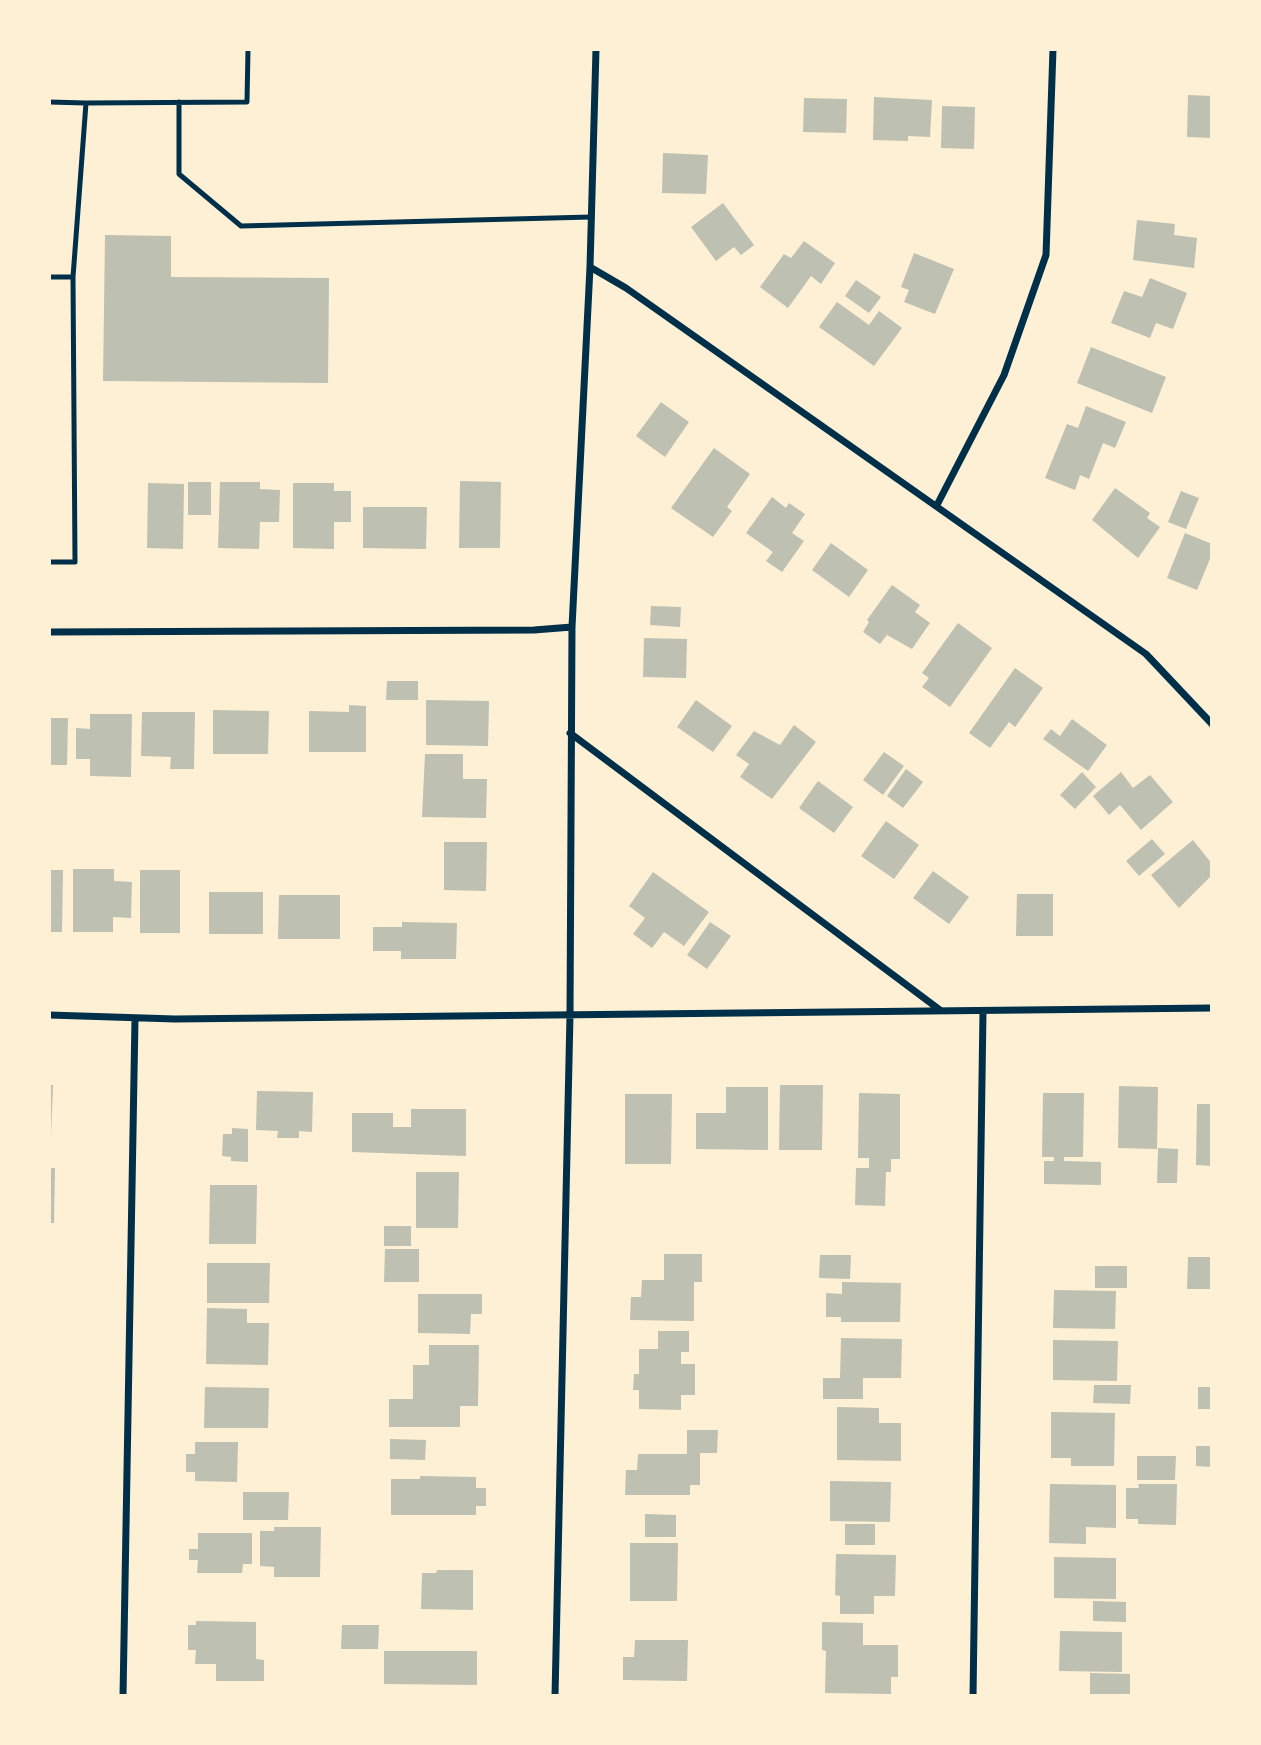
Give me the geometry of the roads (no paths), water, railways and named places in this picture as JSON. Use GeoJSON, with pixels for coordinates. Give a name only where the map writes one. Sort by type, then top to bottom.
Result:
{"type":"FeatureCollection","features":[{"type":"Feature","properties":{"kind":"street"},"geometry":{"type":"LineString","coordinates":[[555,1696],[570,1015],[572,627],[590,267],[596,49]]}},
{"type":"Feature","properties":{"kind":"street"},"geometry":{"type":"LineString","coordinates":[[937,505],[1004,375],[1046,256],[1053,49]]}},
{"type":"Feature","properties":{"kind":"street"},"geometry":{"type":"LineString","coordinates":[[590,267],[626,288],[1146,654],[1212,724]]}},
{"type":"Feature","properties":{"kind":"street"},"geometry":{"type":"LineString","coordinates":[[49,632],[534,630],[572,627]]}},
{"type":"Feature","properties":{"kind":"street"},"geometry":{"type":"LineString","coordinates":[[570,733],[941,1010]]}},
{"type":"Feature","properties":{"kind":"street"},"geometry":{"type":"LineString","coordinates":[[49,1015],[135,1019],[1212,1009]]}},
{"type":"Feature","properties":{"kind":"street"},"geometry":{"type":"LineString","coordinates":[[973,1696],[983,1011]]}},
{"type":"Feature","properties":{"kind":"street"},"geometry":{"type":"LineString","coordinates":[[122,1696],[135,1019]]}},
{"type":"Feature","properties":{"kind":"lane"},"geometry":{"type":"LineString","coordinates":[[49,103],[247,102],[248,49]]}},
{"type":"Feature","properties":{"kind":"lane"},"geometry":{"type":"LineString","coordinates":[[179,102],[179,174],[241,226],[591,217]]}},
{"type":"Feature","properties":{"kind":"lane"},"geometry":{"type":"LineString","coordinates":[[49,562],[75,562],[73,277],[86,103]]}},
{"type":"Feature","properties":{"kind":"lane"},"geometry":{"type":"LineString","coordinates":[[49,277],[73,277]]}}]}
